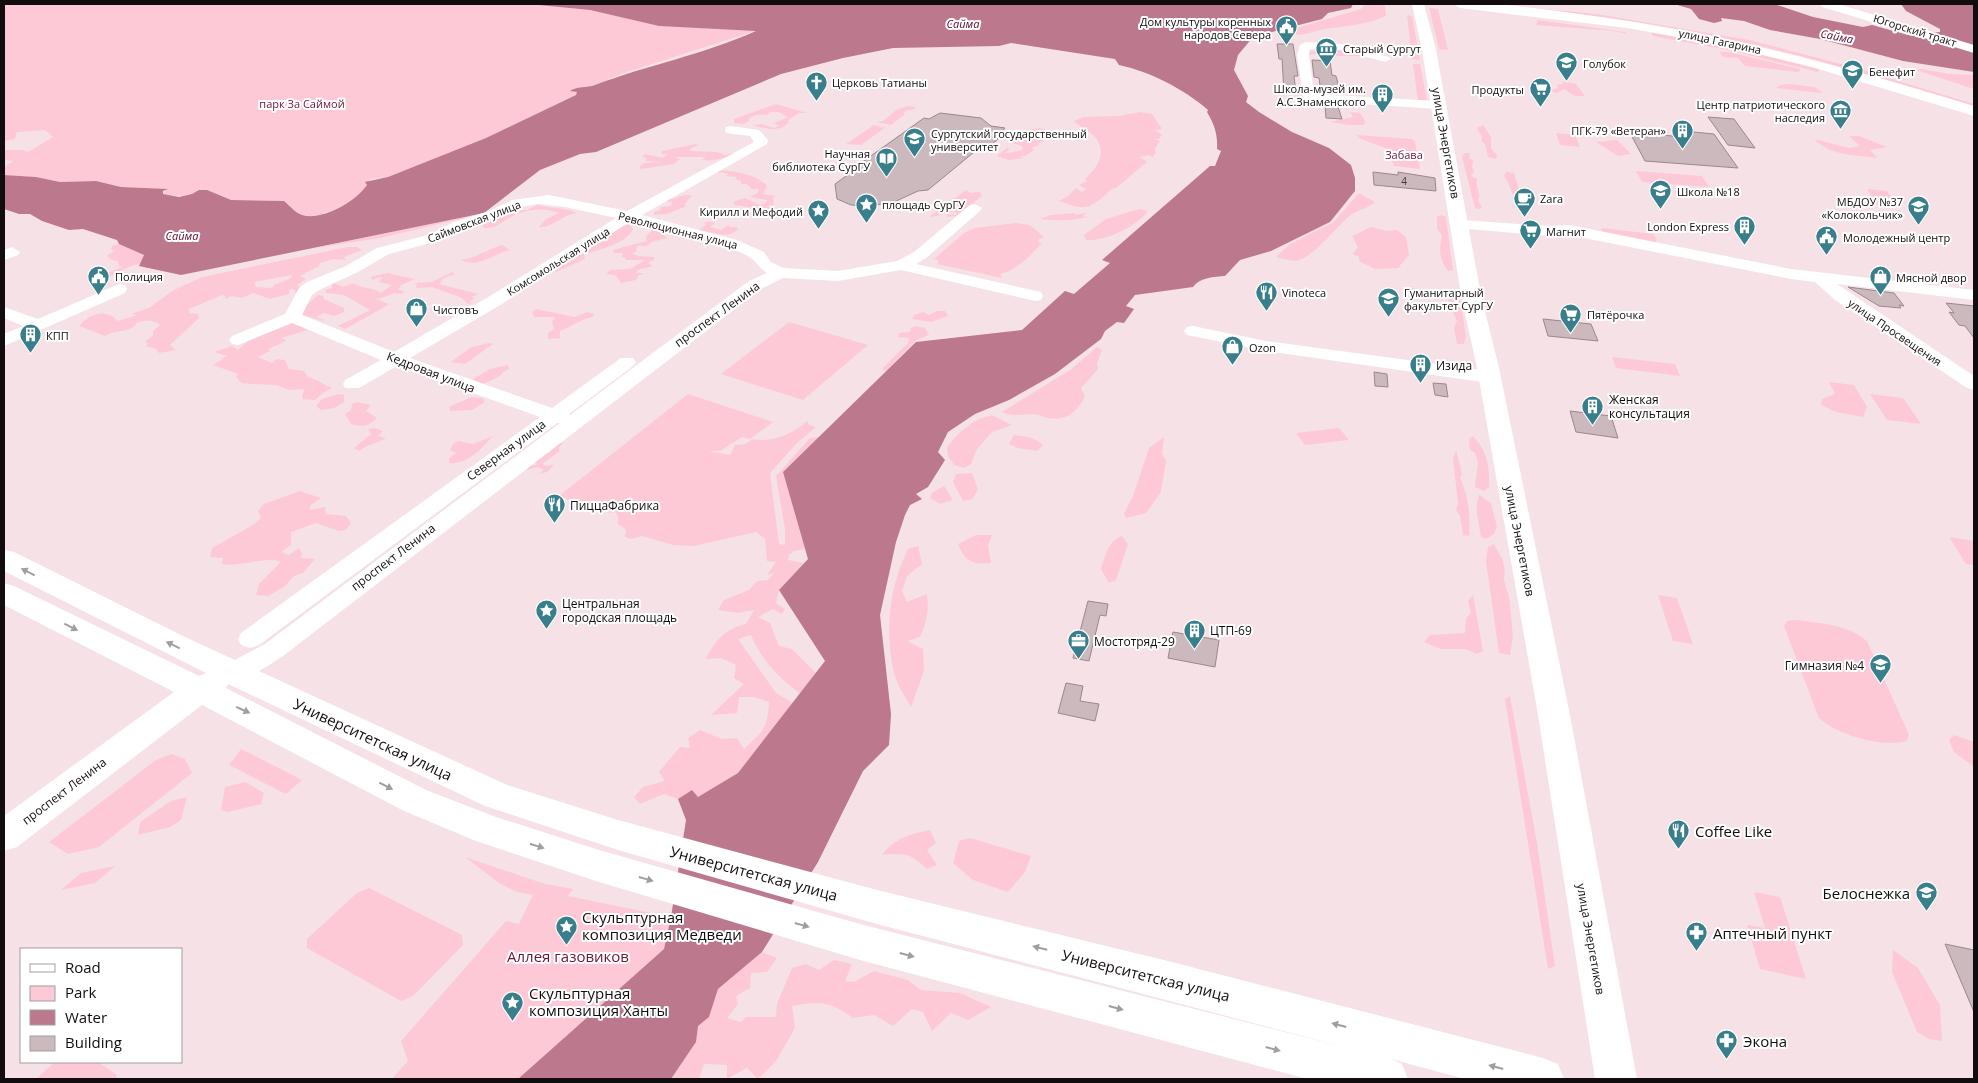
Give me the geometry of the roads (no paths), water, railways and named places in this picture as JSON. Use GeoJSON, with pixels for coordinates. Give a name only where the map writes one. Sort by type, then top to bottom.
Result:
{"type":"FeatureCollection","features":[{"type":"Feature","properties":{"kind":"main road","name":"улица Энергетиков"},"geometry":{"type":"LineString","coordinates":[[1418,4],[1461,225],[1471,295],[1489,377],[1554,715],[1616,1079]]}},
{"type":"Feature","properties":{"kind":"main road","name":"улица Гагарина"},"geometry":{"type":"LineString","coordinates":[[1460,4],[1613,21],[1726,42],[1830,67],[1974,111]]}},
{"type":"Feature","properties":{"kind":"main road","name":"Югорский тракт"},"geometry":{"type":"LineString","coordinates":[[1826,4],[1902,23],[1974,49]]}},
{"type":"Feature","properties":{"kind":"main road","name":"Югорский тракт"},"geometry":{"type":"LineString","coordinates":[[1840,4],[1974,44]]}},
{"type":"Feature","properties":{"kind":"main road","name":"Университетская улица"},"geometry":{"type":"LineString","coordinates":[[4,559],[217,676],[251,714],[414,800],[489,830],[599,866],[860,942],[1387,1079]]}},
{"type":"Feature","properties":{"kind":"main road","name":"Университетская улица"},"geometry":{"type":"LineString","coordinates":[[4,593],[217,676],[497,796],[618,835],[877,907],[1543,1079]]}},
{"type":"Feature","properties":{"kind":"main road","name":"проспект Ленина"},"geometry":{"type":"LineString","coordinates":[[4,836],[217,676]]}},
{"type":"Feature","properties":{"kind":"main road"},"geometry":{"type":"LineString","coordinates":[[1080,999],[1087,960]]}},
{"type":"Feature","properties":{"kind":"street"},"geometry":{"type":"LineString","coordinates":[[1385,59],[1340,46],[1306,45],[1303,55],[1309,100],[1438,104]]}},
{"type":"Feature","properties":{"kind":"street","name":"Комсомольская улица"},"geometry":{"type":"LineString","coordinates":[[352,384],[496,300],[630,216],[760,144],[761,140],[759,137],[740,130],[731,130]]}},
{"type":"Feature","properties":{"kind":"street","name":"Революционная улица"},"geometry":{"type":"LineString","coordinates":[[538,196],[562,204],[630,216],[743,247],[762,259],[772,269]]}},
{"type":"Feature","properties":{"kind":"street","name":"Саймовская улица"},"geometry":{"type":"LineString","coordinates":[[292,317],[305,292],[312,286],[352,269],[383,251],[432,238],[517,203],[538,200],[562,204]]}},
{"type":"Feature","properties":{"kind":"street"},"geometry":{"type":"LineString","coordinates":[[772,269],[838,276],[901,265],[920,255],[975,208]]}},
{"type":"Feature","properties":{"kind":"street"},"geometry":{"type":"LineString","coordinates":[[1461,225],[1549,231],[1569,230],[1740,265],[1818,277],[1974,295]]}},
{"type":"Feature","properties":{"kind":"street"},"geometry":{"type":"LineString","coordinates":[[901,265],[1035,296]]}},
{"type":"Feature","properties":{"kind":"street","name":"Северная улица"},"geometry":{"type":"LineString","coordinates":[[250,639],[563,419],[772,269]]}},
{"type":"Feature","properties":{"kind":"street","name":"улица Просвещения"},"geometry":{"type":"LineString","coordinates":[[1818,277],[1842,296],[1974,384]]}},
{"type":"Feature","properties":{"kind":"street"},"geometry":{"type":"LineString","coordinates":[[4,341],[119,289]]}},
{"type":"Feature","properties":{"kind":"street"},"geometry":{"type":"LineString","coordinates":[[4,312],[37,325]]}},
{"type":"Feature","properties":{"kind":"street"},"geometry":{"type":"LineString","coordinates":[[238,340],[292,317]]}},
{"type":"Feature","properties":{"kind":"street","name":"Кедровая улица"},"geometry":{"type":"LineString","coordinates":[[292,317],[395,359],[563,419]]}},
{"type":"Feature","properties":{"kind":"street"},"geometry":{"type":"LineString","coordinates":[[1193,331],[1266,346],[1489,377]]}},
{"type":"Feature","properties":{"kind":"street","name":"проспект Ленина"},"geometry":{"type":"LineString","coordinates":[[217,676],[274,650],[563,419]]}},
{"type":"Feature","properties":{"kind":"water","name":"Сайма"},"geometry":{"type":"Polygon","coordinates":[[[528,4],[1353,4],[1351,8],[1328,13],[1322,19],[1253,37],[1238,55],[1234,70],[1248,96],[1246,102],[1292,132],[1329,148],[1351,165],[1355,178],[1355,191],[1330,222],[1271,251],[1240,260],[1225,276],[1203,279],[1193,287],[1135,295],[1126,306],[1134,309],[1124,323],[1117,322],[1105,331],[1101,339],[1055,374],[1009,400],[975,414],[948,432],[938,452],[945,460],[928,487],[916,494],[922,499],[910,505],[905,515],[896,542],[880,615],[891,714],[889,745],[863,771],[818,862],[762,952],[718,989],[709,1017],[698,1026],[696,1042],[671,1079],[518,1079],[664,949],[671,917],[686,820],[678,799],[692,790],[698,797],[738,773],[825,661],[779,590],[808,559],[783,472],[916,342],[1022,330],[1065,291],[1074,294],[1110,263],[1102,260],[1210,166],[1215,166],[1221,151],[1217,149],[1214,125],[1207,112],[1208,110],[1199,102],[1166,82],[1143,72],[1119,65],[1115,59],[1011,43],[999,46],[893,48],[843,58],[781,74],[596,152],[580,154],[540,170],[484,213],[181,275],[139,266],[144,255],[119,244],[117,240],[83,229],[69,230],[42,221],[30,214],[19,214],[4,209],[4,175],[36,177],[60,182],[96,181],[121,187],[168,189],[163,191],[163,194],[179,197],[199,190],[207,190],[231,200],[284,201],[297,212],[306,216],[323,214],[340,207],[356,197],[367,185],[365,182],[388,177],[486,138],[576,95],[577,92],[570,91],[572,89],[595,85],[697,53],[756,31],[659,26],[590,10],[528,4]]]}},
{"type":"Feature","properties":{"kind":"water","name":"Сайма"},"geometry":{"type":"Polygon","coordinates":[[[1674,4],[1774,4],[1813,17],[1863,27],[1872,25],[1908,35],[1940,32],[1940,29],[1906,11],[1901,4],[1974,4],[1974,72],[1903,61],[1820,39],[1770,30],[1744,21],[1721,18],[1722,21],[1714,23],[1699,19],[1691,9],[1674,4]]]}},
{"type":"Feature","properties":{"kind":"place","name":"Дом культуры коренных народов Севера"},"geometry":{"type":"Point","coordinates":[1287,46]}},
{"type":"Feature","properties":{"kind":"place","name":"Старый Сургут"},"geometry":{"type":"Point","coordinates":[1327,67]}},
{"type":"Feature","properties":{"kind":"place","name":"Голубок"},"geometry":{"type":"Point","coordinates":[1567,82]}},
{"type":"Feature","properties":{"kind":"place","name":"Бенефит"},"geometry":{"type":"Point","coordinates":[1853,90]}},
{"type":"Feature","properties":{"kind":"place","name":"Церковь Татианы"},"geometry":{"type":"Point","coordinates":[816,101]}},
{"type":"Feature","properties":{"kind":"place","name":"Продукты"},"geometry":{"type":"Point","coordinates":[1540,108]}},
{"type":"Feature","properties":{"kind":"place","name":"Школа-музей им. А.С.Знаменского"},"geometry":{"type":"Point","coordinates":[1382,113]}},
{"type":"Feature","properties":{"kind":"place","name":"Центр патриотического наследия"},"geometry":{"type":"Point","coordinates":[1841,129]}},
{"type":"Feature","properties":{"kind":"place","name":"ПГК-79 «Ветеран»"},"geometry":{"type":"Point","coordinates":[1682,149]}},
{"type":"Feature","properties":{"kind":"place","name":"Сургутский государственный университет"},"geometry":{"type":"Point","coordinates":[915,158]}},
{"type":"Feature","properties":{"kind":"place","name":"Научная библиотека СурГУ"},"geometry":{"type":"Point","coordinates":[886,178]}},
{"type":"Feature","properties":{"kind":"place","name":"Школа №18"},"geometry":{"type":"Point","coordinates":[1661,210]}},
{"type":"Feature","properties":{"kind":"place","name":"Zara"},"geometry":{"type":"Point","coordinates":[1524,217]}},
{"type":"Feature","properties":{"kind":"place","name":"площадь СурГУ"},"geometry":{"type":"Point","coordinates":[866,223]}},
{"type":"Feature","properties":{"kind":"place","name":"МБДОУ №37 «Колокольчик»"},"geometry":{"type":"Point","coordinates":[1919,226]}},
{"type":"Feature","properties":{"kind":"place","name":"Кирилл и Мефодий"},"geometry":{"type":"Point","coordinates":[819,230]}},
{"type":"Feature","properties":{"kind":"place","name":"London Express"},"geometry":{"type":"Point","coordinates":[1745,245]}},
{"type":"Feature","properties":{"kind":"place","name":"Магнит"},"geometry":{"type":"Point","coordinates":[1530,250]}},
{"type":"Feature","properties":{"kind":"place","name":"Молодежный центр"},"geometry":{"type":"Point","coordinates":[1827,256]}},
{"type":"Feature","properties":{"kind":"place","name":"Полиция"},"geometry":{"type":"Point","coordinates":[99,295]}},
{"type":"Feature","properties":{"kind":"place","name":"Мясной двор"},"geometry":{"type":"Point","coordinates":[1880,296]}},
{"type":"Feature","properties":{"kind":"place","name":"Vinoteca"},"geometry":{"type":"Point","coordinates":[1266,311]}},
{"type":"Feature","properties":{"kind":"place","name":"Гуманитарный факультет СурГУ"},"geometry":{"type":"Point","coordinates":[1388,317]}},
{"type":"Feature","properties":{"kind":"place","name":"Чистовъ"},"geometry":{"type":"Point","coordinates":[417,328]}},
{"type":"Feature","properties":{"kind":"place","name":"Пятёрочка"},"geometry":{"type":"Point","coordinates":[1571,333]}},
{"type":"Feature","properties":{"kind":"place","name":"КПП"},"geometry":{"type":"Point","coordinates":[30,354]}},
{"type":"Feature","properties":{"kind":"place","name":"Ozon"},"geometry":{"type":"Point","coordinates":[1233,366]}},
{"type":"Feature","properties":{"kind":"place","name":"Изида"},"geometry":{"type":"Point","coordinates":[1420,384]}},
{"type":"Feature","properties":{"kind":"place","name":"Женская консультация"},"geometry":{"type":"Point","coordinates":[1593,425]}},
{"type":"Feature","properties":{"kind":"place","name":"ПиццаФабрика"},"geometry":{"type":"Point","coordinates":[554,524]}},
{"type":"Feature","properties":{"kind":"place","name":"Центральная городская площадь"},"geometry":{"type":"Point","coordinates":[546,629]}},
{"type":"Feature","properties":{"kind":"place","name":"ЦТП-69"},"geometry":{"type":"Point","coordinates":[1194,649]}},
{"type":"Feature","properties":{"kind":"place","name":"Мостотряд-29"},"geometry":{"type":"Point","coordinates":[1078,660]}},
{"type":"Feature","properties":{"kind":"place","name":"Гимназия №4"},"geometry":{"type":"Point","coordinates":[1880,684]}},
{"type":"Feature","properties":{"kind":"place","name":"Coffee Like"},"geometry":{"type":"Point","coordinates":[1679,850]}},
{"type":"Feature","properties":{"kind":"place","name":"Белоснежка"},"geometry":{"type":"Point","coordinates":[1926,912]}},
{"type":"Feature","properties":{"kind":"place","name":"Скульптурная композиция Медведи"},"geometry":{"type":"Point","coordinates":[566,945]}},
{"type":"Feature","properties":{"kind":"place","name":"Аптечный пункт"},"geometry":{"type":"Point","coordinates":[1697,952]}},
{"type":"Feature","properties":{"kind":"place","name":"Скульптурная композиция Ханты"},"geometry":{"type":"Point","coordinates":[513,1021]}},
{"type":"Feature","properties":{"kind":"place","name":"Экона"},"geometry":{"type":"Point","coordinates":[1727,1060]}},
{"type":"Feature","properties":{"kind":"park label","name":"парк За Саймой"},"geometry":{"type":"Point","coordinates":[302,103]}},
{"type":"Feature","properties":{"kind":"park label","name":"Забава"},"geometry":{"type":"Point","coordinates":[1404,154]}},
{"type":"Feature","properties":{"kind":"park label","name":"Аллея газовиков"},"geometry":{"type":"Point","coordinates":[568,956]}}]}
